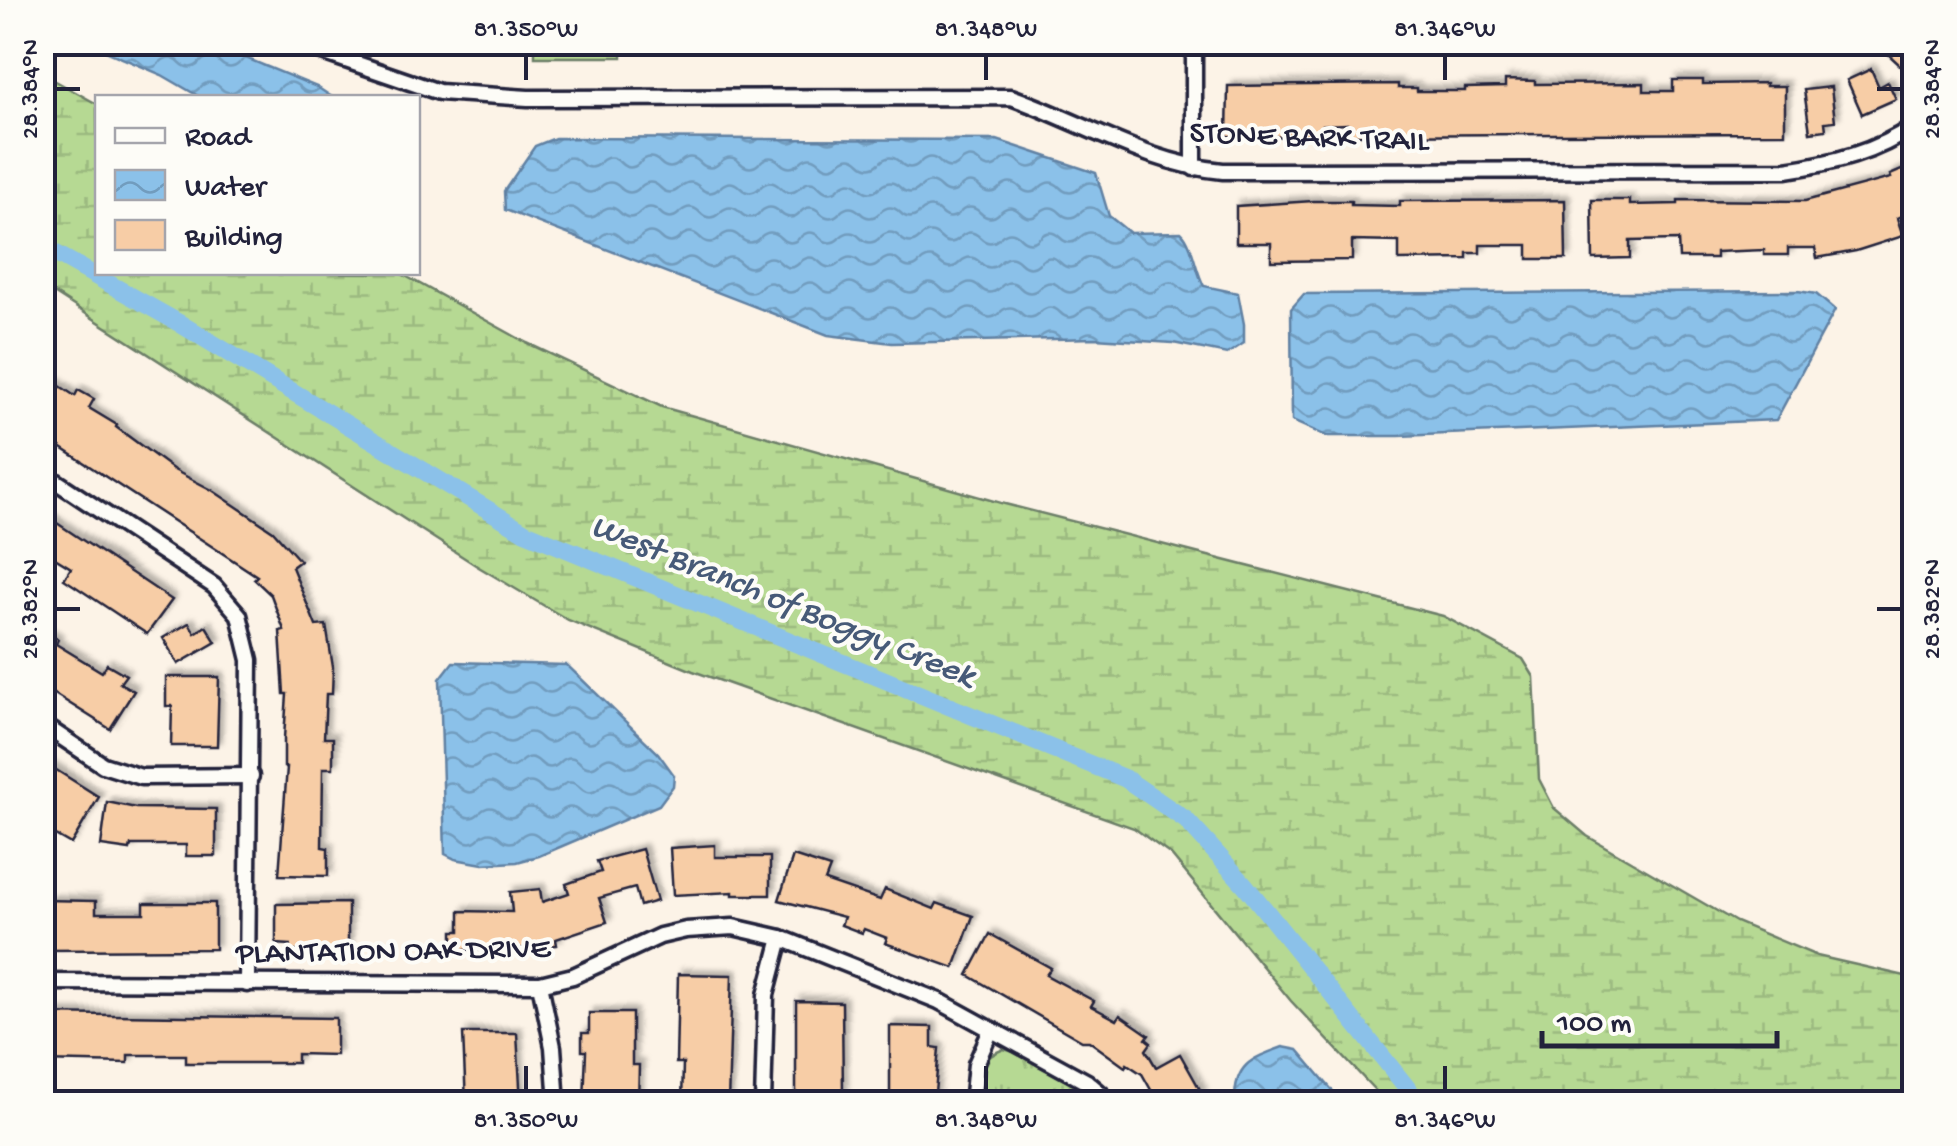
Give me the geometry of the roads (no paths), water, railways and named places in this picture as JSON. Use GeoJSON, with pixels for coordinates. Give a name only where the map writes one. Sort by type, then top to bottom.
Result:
{"type":"FeatureCollection","features":[{"type":"Feature","properties":{"kind":"street","name":"STONE BARK TRAIL"},"geometry":{"type":"LineString","coordinates":[[293,42],[438,92],[528,98],[1011,97],[1058,113],[1155,158],[1194,168],[1786,170],[1838,162],[1891,142],[1914,126]]}},
{"type":"Feature","properties":{"kind":"street"},"geometry":{"type":"LineString","coordinates":[[1194,42],[1194,168]]}},
{"type":"Feature","properties":{"kind":"street"},"geometry":{"type":"LineString","coordinates":[[42,472],[214,586],[238,615],[250,660],[247,984]]}},
{"type":"Feature","properties":{"kind":"street"},"geometry":{"type":"LineString","coordinates":[[42,724],[103,765],[142,777],[251,776]]}},
{"type":"Feature","properties":{"kind":"street","name":"PLANTATION OAK DRIVE"},"geometry":{"type":"LineString","coordinates":[[42,982],[540,984],[573,976],[660,936],[733,927],[780,938],[939,1002],[1087,1082],[1113,1104]]}},
{"type":"Feature","properties":{"kind":"street"},"geometry":{"type":"LineString","coordinates":[[763,1104],[766,995],[780,938]]}},
{"type":"Feature","properties":{"kind":"street"},"geometry":{"type":"LineString","coordinates":[[540,984],[553,1047],[557,1104]]}},
{"type":"Feature","properties":{"kind":"street"},"geometry":{"type":"LineString","coordinates":[[972,1104],[976,1064],[991,1030]]}},
{"type":"Feature","properties":{"kind":"water"},"geometry":{"type":"Polygon","coordinates":[[[87,43],[209,43],[329,95],[197,95],[162,75],[87,43]]]}},
{"type":"Feature","properties":{"kind":"water"},"geometry":{"type":"Polygon","coordinates":[[[555,138],[997,140],[1096,173],[1109,216],[1130,233],[1181,232],[1204,286],[1238,293],[1244,343],[1227,354],[1173,343],[1095,338],[892,343],[828,335],[505,210],[504,191],[535,146],[555,138]]]}},
{"type":"Feature","properties":{"kind":"water"},"geometry":{"type":"Polygon","coordinates":[[[1304,294],[1816,294],[1835,310],[1776,420],[1399,436],[1326,436],[1292,421],[1291,309],[1304,294]]]}},
{"type":"Feature","properties":{"kind":"water"},"geometry":{"type":"Polygon","coordinates":[[[453,662],[567,665],[658,753],[674,775],[673,786],[659,805],[539,856],[483,864],[445,854],[440,679],[453,662]]]}},
{"type":"Feature","properties":{"kind":"water"},"geometry":{"type":"Polygon","coordinates":[[[1283,1047],[1298,1050],[1343,1103],[1235,1103],[1237,1080],[1246,1065],[1283,1047]]]}},
{"type":"Feature","properties":{"kind":"waterway","name":"West Branch of Boggy Creek"},"geometry":{"type":"LineString","coordinates":[[42,246],[179,323],[525,532],[1126,779],[1186,820],[1245,885],[1420,1104]]}}]}
